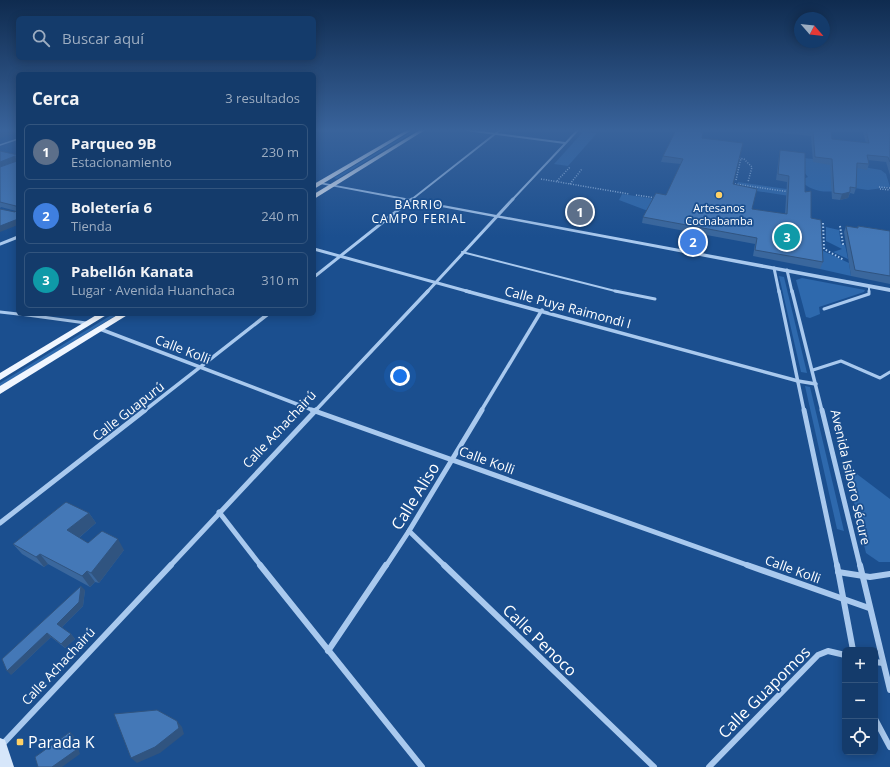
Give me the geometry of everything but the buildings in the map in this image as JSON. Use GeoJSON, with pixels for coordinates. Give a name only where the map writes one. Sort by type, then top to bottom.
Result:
{"type":"FeatureCollection","features":[{"type":"Feature","properties":{"kind":"main road"},"geometry":{"type":"LineString","coordinates":[[317,183],[347,166]]}},
{"type":"Feature","properties":{"kind":"main road"},"geometry":{"type":"LineString","coordinates":[[316,196],[365,166]]}},
{"type":"Feature","properties":{"kind":"main road"},"geometry":{"type":"LineString","coordinates":[[0,377],[101,316]]}},
{"type":"Feature","properties":{"kind":"main road"},"geometry":{"type":"LineString","coordinates":[[0,391],[121,316]]}},
{"type":"Feature","properties":{"kind":"main road"},"geometry":{"type":"LineString","coordinates":[[0,746],[7,767]]}},
{"type":"Feature","properties":{"kind":"street"},"geometry":{"type":"LineString","coordinates":[[316,275],[454,166]]}},
{"type":"Feature","properties":{"kind":"street","name":"Calle Achachairú"},"geometry":{"type":"LineString","coordinates":[[0,746],[313,410],[544,166]]}},
{"type":"Feature","properties":{"kind":"street"},"geometry":{"type":"LineString","coordinates":[[317,183],[890,290]]}},
{"type":"Feature","properties":{"kind":"street"},"geometry":{"type":"LineString","coordinates":[[0,244],[16,238]]}},
{"type":"Feature","properties":{"kind":"street","name":"Calle Puya Raimondi I"},"geometry":{"type":"LineString","coordinates":[[316,250],[798,381],[816,384]]}},
{"type":"Feature","properties":{"kind":"street"},"geometry":{"type":"LineString","coordinates":[[774,268],[844,598],[852,647]]}},
{"type":"Feature","properties":{"kind":"street","name":"Avenida Isiboro Sécure"},"geometry":{"type":"LineString","coordinates":[[786,270],[813,370],[869,608],[890,690]]}},
{"type":"Feature","properties":{"kind":"street","name":"Calle Aliso"},"geometry":{"type":"LineString","coordinates":[[328,651],[409,531],[542,310]]}},
{"type":"Feature","properties":{"kind":"street","name":"Calle Guapurú"},"geometry":{"type":"LineString","coordinates":[[0,524],[265,316]]}},
{"type":"Feature","properties":{"kind":"street","name":"Calle Kolli"},"geometry":{"type":"LineString","coordinates":[[100,329],[313,410],[869,608]]}},
{"type":"Feature","properties":{"kind":"street"},"geometry":{"type":"LineString","coordinates":[[218,512],[422,767]]}},
{"type":"Feature","properties":{"kind":"street","name":"Calle Penoco"},"geometry":{"type":"LineString","coordinates":[[409,531],[654,767]]}},
{"type":"Feature","properties":{"kind":"street"},"geometry":{"type":"LineString","coordinates":[[838,572],[862,578],[879,578],[890,574]]}},
{"type":"Feature","properties":{"kind":"street","name":"Calle Guapomos"},"geometry":{"type":"LineString","coordinates":[[709,767],[818,655],[828,651],[842,654]]}},
{"type":"Feature","properties":{"kind":"street"},"geometry":{"type":"LineString","coordinates":[[878,662],[883,663]]}},
{"type":"Feature","properties":{"kind":"street"},"geometry":{"type":"LineString","coordinates":[[878,725],[890,747]]}},
{"type":"Feature","properties":{"kind":"lane"},"geometry":{"type":"LineString","coordinates":[[462,252],[640,297],[655,299]]}},
{"type":"Feature","properties":{"kind":"lane"},"geometry":{"type":"LineString","coordinates":[[824,309],[869,294],[869,286]]}},
{"type":"Feature","properties":{"kind":"lane"},"geometry":{"type":"LineString","coordinates":[[0,312],[16,314]]}},
{"type":"Feature","properties":{"kind":"lane"},"geometry":{"type":"LineString","coordinates":[[33,316],[87,324]]}},
{"type":"Feature","properties":{"kind":"lane"},"geometry":{"type":"LineString","coordinates":[[813,370],[841,361],[880,378],[890,372]]}},
{"type":"Feature","properties":{"kind":"path"},"geometry":{"type":"LineString","coordinates":[[736,180],[739,166]]}},
{"type":"Feature","properties":{"kind":"path"},"geometry":{"type":"LineString","coordinates":[[748,182],[752,167],[751,166]]}},
{"type":"Feature","properties":{"kind":"path"},"geometry":{"type":"LineString","coordinates":[[557,182],[570,167]]}},
{"type":"Feature","properties":{"kind":"path"},"geometry":{"type":"LineString","coordinates":[[570,184],[582,169]]}},
{"type":"Feature","properties":{"kind":"path"},"geometry":{"type":"LineString","coordinates":[[532,178],[629,194]]}},
{"type":"Feature","properties":{"kind":"path"},"geometry":{"type":"LineString","coordinates":[[735,184],[797,193]]}},
{"type":"Feature","properties":{"kind":"path"},"geometry":{"type":"LineString","coordinates":[[879,188],[890,189]]}},
{"type":"Feature","properties":{"kind":"path"},"geometry":{"type":"LineString","coordinates":[[636,195],[660,199]]}},
{"type":"Feature","properties":{"kind":"path"},"geometry":{"type":"LineString","coordinates":[[823,223],[824,249],[844,260]]}},
{"type":"Feature","properties":{"kind":"path"},"geometry":{"type":"LineString","coordinates":[[840,226],[843,244],[845,244]]}},
{"type":"Feature","properties":{"kind":"path"},"geometry":{"type":"LineString","coordinates":[[683,243],[685,237]]}},
{"type":"Feature","properties":{"kind":"shaded area"},"geometry":{"type":"Polygon","coordinates":[[[354,166],[359,166],[337,179],[334,178],[354,166]]]}},
{"type":"Feature","properties":{"kind":"shaded area"},"geometry":{"type":"Polygon","coordinates":[[[804,166],[863,166],[881,170],[886,174],[890,187],[868,190],[834,185],[835,191],[825,192],[807,186],[800,180],[808,177],[804,172],[804,166]]]}},
{"type":"Feature","properties":{"kind":"shaded area"},"geometry":{"type":"Polygon","coordinates":[[[738,182],[808,192],[809,199],[737,188],[738,182]]]}},
{"type":"Feature","properties":{"kind":"shaded area"},"geometry":{"type":"Polygon","coordinates":[[[622,194],[655,199],[648,211],[619,200],[622,194]]]}},
{"type":"Feature","properties":{"kind":"shaded area"},"geometry":{"type":"Polygon","coordinates":[[[826,227],[839,230],[841,244],[845,245],[848,259],[833,252],[842,249],[826,241],[826,227]]]}},
{"type":"Feature","properties":{"kind":"shaded area"},"geometry":{"type":"Polygon","coordinates":[[[819,249],[849,263],[851,276],[820,269],[819,249]]]}},
{"type":"Feature","properties":{"kind":"shaded area"},"geometry":{"type":"Polygon","coordinates":[[[779,276],[784,277],[807,373],[801,372],[779,276]]]}},
{"type":"Feature","properties":{"kind":"shaded area"},"geometry":{"type":"Polygon","coordinates":[[[802,278],[865,290],[864,292],[819,307],[820,314],[810,318],[806,317],[796,280],[802,278]]]}},
{"type":"Feature","properties":{"kind":"shaded area"},"geometry":{"type":"Polygon","coordinates":[[[110,316],[115,316],[0,387],[0,383],[110,316]]]}},
{"type":"Feature","properties":{"kind":"shaded area"},"geometry":{"type":"Polygon","coordinates":[[[805,386],[810,387],[844,531],[837,529],[805,386]]]}},
{"type":"Feature","properties":{"kind":"shaded area"},"geometry":{"type":"Polygon","coordinates":[[[845,465],[890,499],[890,562],[879,562],[866,553],[845,465]]]}},
{"type":"Feature","properties":{"kind":"place","name":"Artesanos Cochabamba"},"geometry":{"type":"Point","coordinates":[719,195]}},
{"type":"Feature","properties":{"kind":"place","name":"Parqueo 9B"},"geometry":{"type":"Point","coordinates":[580,212]}},
{"type":"Feature","properties":{"kind":"place","name":"Pabellón Kanata"},"geometry":{"type":"Point","coordinates":[787,237]}},
{"type":"Feature","properties":{"kind":"place","name":"Boletería 6"},"geometry":{"type":"Point","coordinates":[693,242]}},
{"type":"Feature","properties":{"kind":"place","name":"Parada K"},"geometry":{"type":"Point","coordinates":[20,742]}},
{"type":"Feature","properties":{"kind":"district","name":"BARRIO CAMPO FERIAL"},"geometry":{"type":"Point","coordinates":[419,212]}}]}
